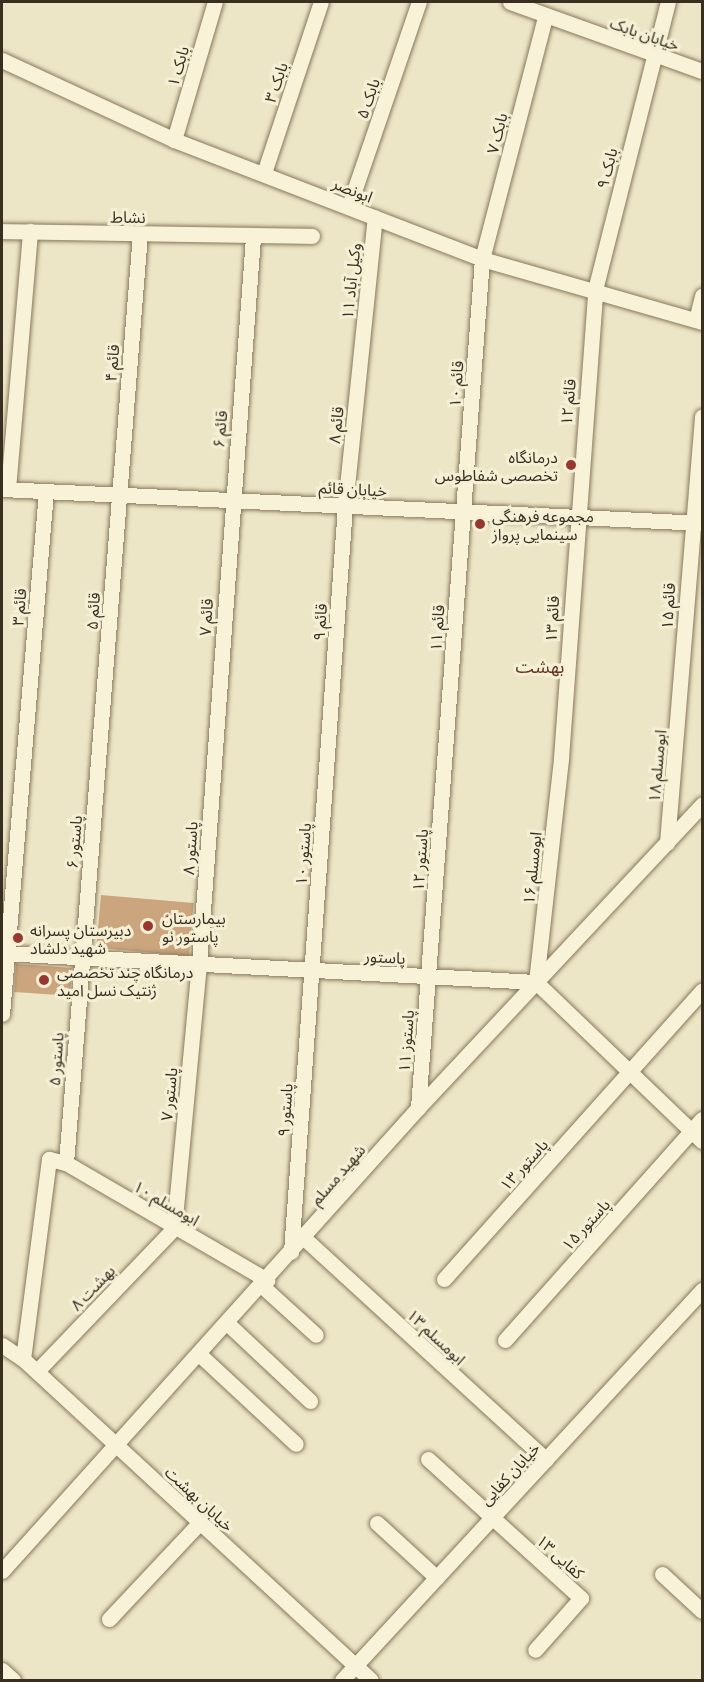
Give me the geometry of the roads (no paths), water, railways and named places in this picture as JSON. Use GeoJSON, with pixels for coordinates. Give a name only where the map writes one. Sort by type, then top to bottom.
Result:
{"type":"FeatureCollection","features":[{"type":"Feature","properties":{"kind":"street","name":"بابک ۱"},"geometry":{"type":"LineString","coordinates":[[174,140],[215,2]]}},
{"type":"Feature","properties":{"kind":"street","name":"بابک ۳"},"geometry":{"type":"LineString","coordinates":[[264,173],[321,2]]}},
{"type":"Feature","properties":{"kind":"street","name":"بابک ۵"},"geometry":{"type":"LineString","coordinates":[[350,206],[419,2]]}},
{"type":"Feature","properties":{"kind":"street","name":"خیابان بابک"},"geometry":{"type":"LineString","coordinates":[[510,2],[652,56],[702,71]]}},
{"type":"Feature","properties":{"kind":"street","name":"بابک ۹"},"geometry":{"type":"LineString","coordinates":[[595,290],[652,56],[668,2]]}},
{"type":"Feature","properties":{"kind":"street","name":"بابک ۷"},"geometry":{"type":"LineString","coordinates":[[482,259],[545,17]]}},
{"type":"Feature","properties":{"kind":"street","name":"ابونصر"},"geometry":{"type":"LineString","coordinates":[[2,60],[174,140],[350,206],[375,218],[482,259],[699,321]]}},
{"type":"Feature","properties":{"kind":"street","name":"وکیل آباد ۱۱"},"geometry":{"type":"LineString","coordinates":[[362,348],[375,218]]}},
{"type":"Feature","properties":{"kind":"street","name":"نشاط"},"geometry":{"type":"LineString","coordinates":[[2,231],[253,237],[312,236]]}},
{"type":"Feature","properties":{"kind":"street"},"geometry":{"type":"LineString","coordinates":[[5,489],[30,231]]}},
{"type":"Feature","properties":{"kind":"street","name":"قائم ۴"},"geometry":{"type":"LineString","coordinates":[[118,495],[140,234]]}},
{"type":"Feature","properties":{"kind":"street","name":"قائم ۶"},"geometry":{"type":"LineString","coordinates":[[231,500],[253,237]]}},
{"type":"Feature","properties":{"kind":"street","name":"قائم ۱۰"},"geometry":{"type":"LineString","coordinates":[[463,512],[482,259]]}},
{"type":"Feature","properties":{"kind":"street","name":"قائم ۱۲"},"geometry":{"type":"LineString","coordinates":[[576,517],[595,290]]}},
{"type":"Feature","properties":{"kind":"street"},"geometry":{"type":"LineString","coordinates":[[699,321],[702,296]]}},
{"type":"Feature","properties":{"kind":"street","name":"قائم ۸"},"geometry":{"type":"LineString","coordinates":[[345,506],[362,348]]}},
{"type":"Feature","properties":{"kind":"street","name":"قائم ۱۵"},"geometry":{"type":"LineString","coordinates":[[681,692],[696,523],[702,420]]}},
{"type":"Feature","properties":{"kind":"street","name":"خیابان قائم"},"geometry":{"type":"LineString","coordinates":[[5,489],[696,523]]}},
{"type":"Feature","properties":{"kind":"street","name":"قائم ۳"},"geometry":{"type":"LineString","coordinates":[[2,1014],[4,953],[46,491]]}},
{"type":"Feature","properties":{"kind":"street","name":"قائم ۵"},"geometry":{"type":"LineString","coordinates":[[101,730],[118,495]]}},
{"type":"Feature","properties":{"kind":"street","name":"قائم ۷"},"geometry":{"type":"LineString","coordinates":[[215,735],[231,500]]}},
{"type":"Feature","properties":{"kind":"street","name":"قائم ۹"},"geometry":{"type":"LineString","coordinates":[[328,741],[345,506]]}},
{"type":"Feature","properties":{"kind":"street","name":"قائم ۱۱"},"geometry":{"type":"LineString","coordinates":[[445,747],[463,512]]}},
{"type":"Feature","properties":{"kind":"street","name":"قائم ۱۳"},"geometry":{"type":"LineString","coordinates":[[561,758],[576,517]]}},
{"type":"Feature","properties":{"kind":"street","name":"ابومسلم ۱۸"},"geometry":{"type":"LineString","coordinates":[[667,843],[681,692]]}},
{"type":"Feature","properties":{"kind":"street","name":"پاستور ۶"},"geometry":{"type":"LineString","coordinates":[[81,957],[101,730]]}},
{"type":"Feature","properties":{"kind":"street","name":"پاستور ۸"},"geometry":{"type":"LineString","coordinates":[[199,964],[215,735]]}},
{"type":"Feature","properties":{"kind":"street","name":"پاستور ۱۰"},"geometry":{"type":"LineString","coordinates":[[312,970],[328,741]]}},
{"type":"Feature","properties":{"kind":"street","name":"پاستور ۱۲"},"geometry":{"type":"LineString","coordinates":[[428,976],[445,747]]}},
{"type":"Feature","properties":{"kind":"street","name":"ابومسلم ۱۶"},"geometry":{"type":"LineString","coordinates":[[536,982],[561,758]]}},
{"type":"Feature","properties":{"kind":"street","name":"شهید مسلم"},"geometry":{"type":"LineString","coordinates":[[2,1571],[304,1238],[418,1108],[702,804]]}},
{"type":"Feature","properties":{"kind":"street","name":"پاستور"},"geometry":{"type":"LineString","coordinates":[[4,953],[536,982]]}},
{"type":"Feature","properties":{"kind":"street","name":"پاستور ۵"},"geometry":{"type":"LineString","coordinates":[[66,1163],[81,957]]}},
{"type":"Feature","properties":{"kind":"street","name":"پاستور ۷"},"geometry":{"type":"LineString","coordinates":[[174,1228],[199,964]]}},
{"type":"Feature","properties":{"kind":"street","name":"پاستور ۹"},"geometry":{"type":"LineString","coordinates":[[291,1252],[312,970]]}},
{"type":"Feature","properties":{"kind":"street","name":"پاستوز ۱۱"},"geometry":{"type":"LineString","coordinates":[[418,1108],[428,976]]}},
{"type":"Feature","properties":{"kind":"street"},"geometry":{"type":"LineString","coordinates":[[536,982],[697,1136]]}},
{"type":"Feature","properties":{"kind":"street","name":"پاستور ۱۳"},"geometry":{"type":"LineString","coordinates":[[444,1279],[702,990]]}},
{"type":"Feature","properties":{"kind":"street","name":"پاستور ۱۵"},"geometry":{"type":"LineString","coordinates":[[505,1340],[697,1136],[702,1119]]}},
{"type":"Feature","properties":{"kind":"street","name":"ابومسلم ۱۰"},"geometry":{"type":"LineString","coordinates":[[23,1359],[49,1160],[66,1163],[264,1282],[316,1335]]}},
{"type":"Feature","properties":{"kind":"street","name":"بهشت ۸"},"geometry":{"type":"LineString","coordinates":[[37,1371],[174,1228]]}},
{"type":"Feature","properties":{"kind":"street","name":"ابومسلم ۱۳"},"geometry":{"type":"LineString","coordinates":[[304,1238],[546,1460]]}},
{"type":"Feature","properties":{"kind":"street","name":"خیابان کفایی"},"geometry":{"type":"LineString","coordinates":[[342,1680],[702,1290]]}},
{"type":"Feature","properties":{"kind":"street"},"geometry":{"type":"LineString","coordinates":[[227,1323],[310,1401]]}},
{"type":"Feature","properties":{"kind":"street","name":"خیابان بهشت"},"geometry":{"type":"LineString","coordinates":[[2,1345],[37,1371],[371,1680]]}},
{"type":"Feature","properties":{"kind":"street"},"geometry":{"type":"LineString","coordinates":[[199,1354],[296,1444]]}},
{"type":"Feature","properties":{"kind":"street"},"geometry":{"type":"LineString","coordinates":[[428,1459],[492,1518]]}},
{"type":"Feature","properties":{"kind":"street","name":"کفایی ۱۳"},"geometry":{"type":"LineString","coordinates":[[492,1518],[581,1598],[535,1650]]}},
{"type":"Feature","properties":{"kind":"street"},"geometry":{"type":"LineString","coordinates":[[109,1619],[200,1522]]}},
{"type":"Feature","properties":{"kind":"street"},"geometry":{"type":"LineString","coordinates":[[377,1523],[437,1578]]}},
{"type":"Feature","properties":{"kind":"street"},"geometry":{"type":"LineString","coordinates":[[662,1574],[702,1611]]}},
{"type":"Feature","properties":{"kind":"street"},"geometry":{"type":"LineString","coordinates":[[2,1670],[13,1680]]}},
{"type":"Feature","properties":{"kind":"place","name":"درمانگاه تخصصی شفاطوس"},"geometry":{"type":"Point","coordinates":[571,465]}},
{"type":"Feature","properties":{"kind":"place","name":"مجموعه فرهنگی سینمایی پرواز"},"geometry":{"type":"Point","coordinates":[480,524]}},
{"type":"Feature","properties":{"kind":"place","name":"بیمارستان پاستور نو"},"geometry":{"type":"Point","coordinates":[148,926]}},
{"type":"Feature","properties":{"kind":"place","name":"دبیرستان پسرانه شهید دلشاد"},"geometry":{"type":"Point","coordinates":[18,938]}},
{"type":"Feature","properties":{"kind":"place","name":"درمانگاه چند تخصصی ژنتیک نسل امید"},"geometry":{"type":"Point","coordinates":[44,980]}},
{"type":"Feature","properties":{"kind":"district","name":"بهشت"},"geometry":{"type":"Point","coordinates":[540,666]}}]}
